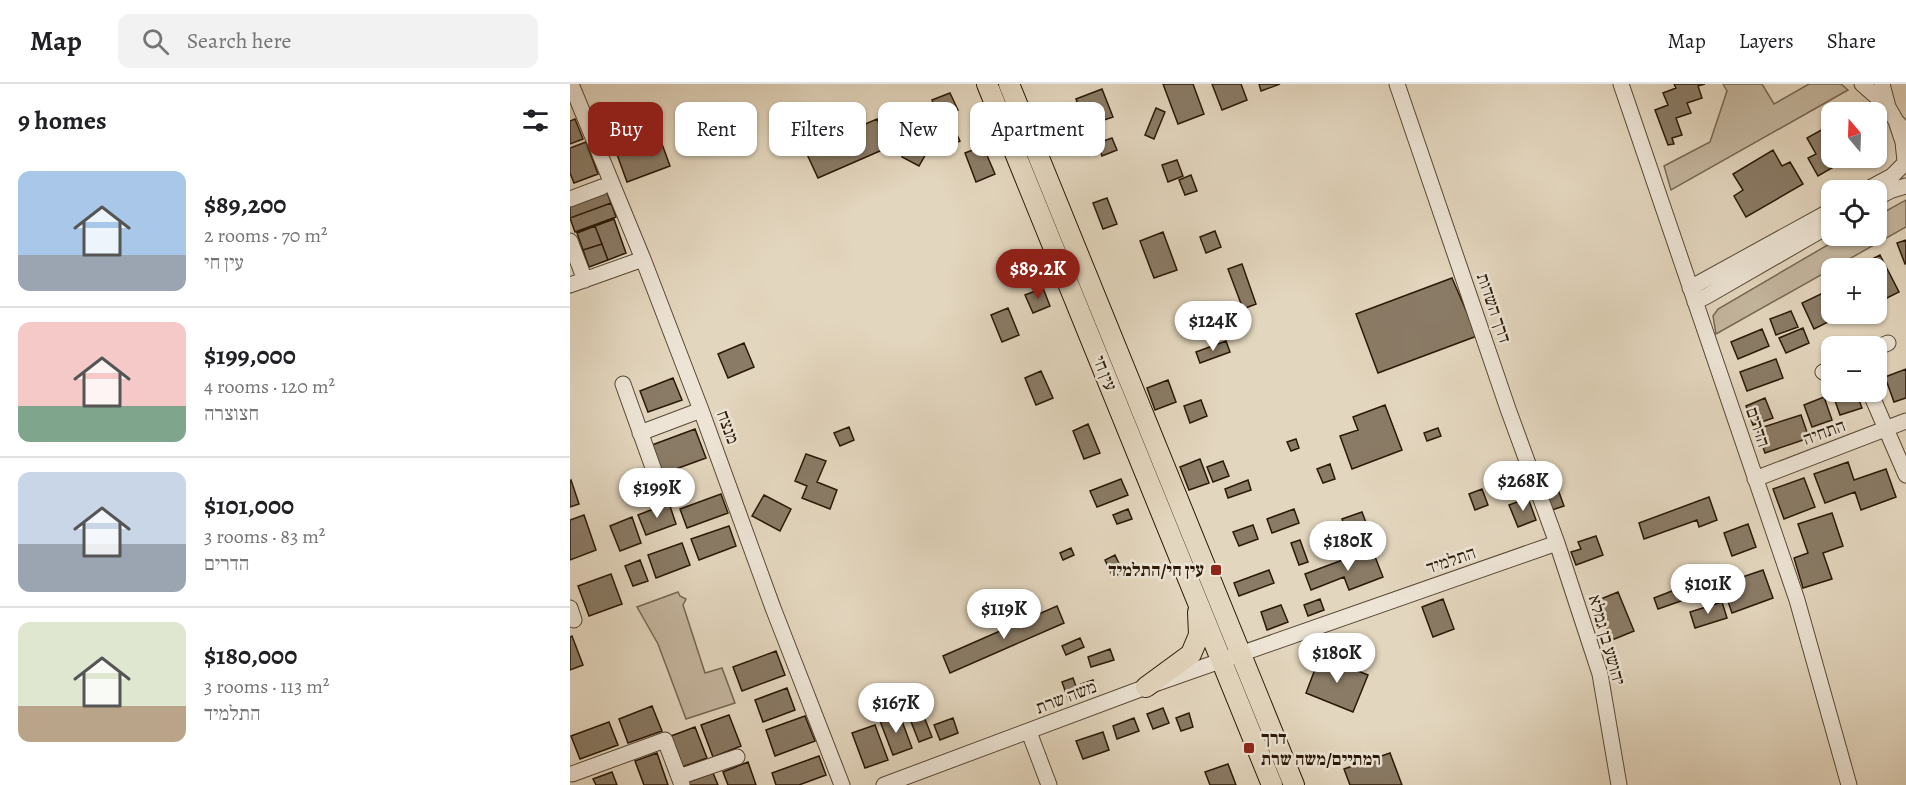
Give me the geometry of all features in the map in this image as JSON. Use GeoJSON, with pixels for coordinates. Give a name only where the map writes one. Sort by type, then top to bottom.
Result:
{"type":"FeatureCollection","features":[{"type":"Feature","properties":{"kind":"main road","name":"עין חי"},"geometry":{"type":"LineString","coordinates":[[987,84],[1272,785]]}},
{"type":"Feature","properties":{"kind":"main road","name":"עין חי"},"geometry":{"type":"LineString","coordinates":[[1009,84],[1294,785]]}},
{"type":"Feature","properties":{"kind":"main road"},"geometry":{"type":"LineString","coordinates":[[1146,687],[1191,654],[1199,635],[1197,600]]}},
{"type":"Feature","properties":{"kind":"street","name":"מנצח"},"geometry":{"type":"LineString","coordinates":[[571,84],[643,259],[773,608],[842,785]]}},
{"type":"Feature","properties":{"kind":"street","name":"דרך השדות"},"geometry":{"type":"LineString","coordinates":[[1397,84],[1508,409],[1557,543]]}},
{"type":"Feature","properties":{"kind":"street","name":"הדרים"},"geometry":{"type":"LineString","coordinates":[[1621,84],[1797,600],[1849,785]]}},
{"type":"Feature","properties":{"kind":"street"},"geometry":{"type":"LineString","coordinates":[[1862,84],[1888,107],[1901,127],[1905,165],[1885,180]]}},
{"type":"Feature","properties":{"kind":"street"},"geometry":{"type":"LineString","coordinates":[[1882,84],[1888,107]]}},
{"type":"Feature","properties":{"kind":"street"},"geometry":{"type":"LineString","coordinates":[[1887,192],[1906,186]]}},
{"type":"Feature","properties":{"kind":"street"},"geometry":{"type":"LineString","coordinates":[[570,199],[602,187]]}},
{"type":"Feature","properties":{"kind":"street"},"geometry":{"type":"LineString","coordinates":[[1692,295],[1821,217]]}},
{"type":"Feature","properties":{"kind":"street"},"geometry":{"type":"LineString","coordinates":[[1692,295],[1707,296],[1821,230]]}},
{"type":"Feature","properties":{"kind":"street"},"geometry":{"type":"LineString","coordinates":[[570,241],[577,282],[643,259]]}},
{"type":"Feature","properties":{"kind":"street"},"geometry":{"type":"LineString","coordinates":[[623,384],[661,490]]}},
{"type":"Feature","properties":{"kind":"street"},"geometry":{"type":"LineString","coordinates":[[1874,402],[1906,475]]}},
{"type":"Feature","properties":{"kind":"street"},"geometry":{"type":"LineString","coordinates":[[640,433],[701,410]]}},
{"type":"Feature","properties":{"kind":"street","name":"התחיה"},"geometry":{"type":"LineString","coordinates":[[1755,479],[1906,421]]}},
{"type":"Feature","properties":{"kind":"street","name":"התלמיד"},"geometry":{"type":"LineString","coordinates":[[1222,661],[1557,543]]}},
{"type":"Feature","properties":{"kind":"street","name":"יהושע בן גמלא"},"geometry":{"type":"LineString","coordinates":[[1557,543],[1600,674],[1619,785]]}},
{"type":"Feature","properties":{"kind":"street","name":"משה שרת"},"geometry":{"type":"LineString","coordinates":[[884,785],[927,778],[1029,732],[1146,687],[1222,661]]}},
{"type":"Feature","properties":{"kind":"street"},"geometry":{"type":"LineString","coordinates":[[1029,732],[1048,785]]}},
{"type":"Feature","properties":{"kind":"street"},"geometry":{"type":"LineString","coordinates":[[572,776],[665,740],[681,781],[736,757]]}},
{"type":"Feature","properties":{"kind":"shaded area"},"geometry":{"type":"Polygon","coordinates":[[[1723,84],[1762,84],[1774,104],[1809,84],[1841,84],[1848,90],[1827,102],[1821,102],[1821,105],[1671,190],[1664,166],[1710,142],[1727,91],[1723,84]]]}},
{"type":"Feature","properties":{"kind":"shaded area"},"geometry":{"type":"Polygon","coordinates":[[[1906,200],[1906,227],[1887,238],[1887,210],[1906,200]]]}},
{"type":"Feature","properties":{"kind":"shaded area"},"geometry":{"type":"Polygon","coordinates":[[[1826,246],[1872,246],[1851,258],[1821,258],[1821,275],[1716,334],[1713,316],[1718,309],[1826,246]]]}},
{"type":"Feature","properties":{"kind":"shaded area"},"geometry":{"type":"Polygon","coordinates":[[[678,592],[686,599],[683,605],[705,673],[722,668],[735,703],[686,719],[658,644],[637,607],[678,592]]]}},
{"type":"Feature","properties":{"kind":"building"},"geometry":{"type":"Polygon","coordinates":[[[1163,84],[1193,84],[1204,114],[1178,124],[1163,84]]]}},
{"type":"Feature","properties":{"kind":"building"},"geometry":{"type":"Polygon","coordinates":[[[1212,84],[1241,84],[1247,100],[1222,110],[1212,84]]]}},
{"type":"Feature","properties":{"kind":"building"},"geometry":{"type":"Polygon","coordinates":[[[1259,84],[1280,84],[1261,91],[1259,84]]]}},
{"type":"Feature","properties":{"kind":"building"},"geometry":{"type":"Polygon","coordinates":[[[1674,84],[1705,84],[1698,86],[1702,98],[1687,103],[1691,113],[1676,118],[1682,135],[1672,138],[1674,144],[1668,145],[1655,110],[1668,105],[1663,93],[1676,88],[1674,84]]]}},
{"type":"Feature","properties":{"kind":"building"},"geometry":{"type":"Polygon","coordinates":[[[1102,89],[1113,117],[1105,120],[1105,102],[1077,102],[1076,99],[1102,89]]]}},
{"type":"Feature","properties":{"kind":"building"},"geometry":{"type":"Polygon","coordinates":[[[950,93],[954,102],[933,102],[932,100],[950,93]]]}},
{"type":"Feature","properties":{"kind":"building"},"geometry":{"type":"Polygon","coordinates":[[[1156,108],[1165,112],[1154,139],[1145,135],[1156,108]]]}},
{"type":"Feature","properties":{"kind":"building"},"geometry":{"type":"Polygon","coordinates":[[[575,119],[583,139],[570,144],[570,121],[575,119]]]}},
{"type":"Feature","properties":{"kind":"building"},"geometry":{"type":"Polygon","coordinates":[[[877,119],[878,121],[878,152],[818,178],[808,156],[866,156],[866,124],[877,119]]]}},
{"type":"Feature","properties":{"kind":"building"},"geometry":{"type":"Polygon","coordinates":[[[1821,130],[1821,168],[1832,168],[1818,176],[1808,158],[1816,154],[1807,138],[1821,130]]]}},
{"type":"Feature","properties":{"kind":"building"},"geometry":{"type":"Polygon","coordinates":[[[1112,138],[1117,150],[1105,155],[1105,140],[1112,138]]]}},
{"type":"Feature","properties":{"kind":"building"},"geometry":{"type":"Polygon","coordinates":[[[586,142],[588,156],[591,156],[598,174],[574,183],[570,173],[570,148],[586,142]]]}},
{"type":"Feature","properties":{"kind":"building"},"geometry":{"type":"Polygon","coordinates":[[[663,147],[670,166],[627,182],[618,156],[663,156],[663,147]]]}},
{"type":"Feature","properties":{"kind":"building"},"geometry":{"type":"Polygon","coordinates":[[[1773,150],[1782,166],[1790,162],[1803,184],[1746,217],[1734,196],[1743,190],[1733,174],[1773,150]]]}},
{"type":"Feature","properties":{"kind":"building"},"geometry":{"type":"Polygon","coordinates":[[[970,151],[970,156],[987,156],[995,174],[976,182],[965,153],[970,151]]]}},
{"type":"Feature","properties":{"kind":"building"},"geometry":{"type":"Polygon","coordinates":[[[903,156],[925,156],[919,166],[903,156]]]}},
{"type":"Feature","properties":{"kind":"building"},"geometry":{"type":"Polygon","coordinates":[[[1177,160],[1183,176],[1168,182],[1162,165],[1177,160]]]}},
{"type":"Feature","properties":{"kind":"building"},"geometry":{"type":"Polygon","coordinates":[[[1191,175],[1197,191],[1185,195],[1179,180],[1191,175]]]}},
{"type":"Feature","properties":{"kind":"building"},"geometry":{"type":"Polygon","coordinates":[[[605,187],[611,203],[570,218],[570,200],[605,187]]]}},
{"type":"Feature","properties":{"kind":"building"},"geometry":{"type":"Polygon","coordinates":[[[1107,198],[1117,224],[1103,229],[1093,203],[1107,198]]]}},
{"type":"Feature","properties":{"kind":"building"},"geometry":{"type":"Polygon","coordinates":[[[611,203],[616,217],[575,232],[570,218],[611,203]]]}},
{"type":"Feature","properties":{"kind":"building"},"geometry":{"type":"Polygon","coordinates":[[[614,219],[626,253],[608,260],[595,226],[614,219]]]}},
{"type":"Feature","properties":{"kind":"building"},"geometry":{"type":"Polygon","coordinates":[[[595,226],[602,244],[583,250],[577,233],[595,226]]]}},
{"type":"Feature","properties":{"kind":"building"},"geometry":{"type":"Polygon","coordinates":[[[1215,231],[1221,247],[1206,253],[1200,237],[1215,231]]]}},
{"type":"Feature","properties":{"kind":"building"},"geometry":{"type":"Polygon","coordinates":[[[1163,232],[1177,270],[1154,278],[1140,241],[1163,232]]]}},
{"type":"Feature","properties":{"kind":"building"},"geometry":{"type":"Polygon","coordinates":[[[1906,240],[1906,263],[1905,264],[1897,243],[1906,240]]]}},
{"type":"Feature","properties":{"kind":"building"},"geometry":{"type":"Polygon","coordinates":[[[602,244],[608,260],[589,267],[583,250],[602,244]]]}},
{"type":"Feature","properties":{"kind":"building"},"geometry":{"type":"Polygon","coordinates":[[[1242,264],[1256,304],[1243,309],[1228,269],[1242,264]]]}},
{"type":"Feature","properties":{"kind":"building"},"geometry":{"type":"Polygon","coordinates":[[[1887,269],[1899,292],[1887,298],[1887,269]]]}},
{"type":"Feature","properties":{"kind":"building"},"geometry":{"type":"Polygon","coordinates":[[[1452,278],[1477,336],[1378,373],[1356,314],[1452,278]]]}},
{"type":"Feature","properties":{"kind":"building"},"geometry":{"type":"Polygon","coordinates":[[[1043,288],[1050,306],[1033,313],[1025,295],[1043,288]]]}},
{"type":"Feature","properties":{"kind":"building"},"geometry":{"type":"Polygon","coordinates":[[[1821,294],[1821,324],[1824,324],[1814,329],[1802,303],[1821,294]]]}},
{"type":"Feature","properties":{"kind":"building"},"geometry":{"type":"Polygon","coordinates":[[[1008,308],[1019,335],[1002,342],[991,315],[1008,308]]]}},
{"type":"Feature","properties":{"kind":"building"},"geometry":{"type":"Polygon","coordinates":[[[1791,311],[1798,327],[1776,335],[1770,319],[1791,311]]]}},
{"type":"Feature","properties":{"kind":"building"},"geometry":{"type":"Polygon","coordinates":[[[1803,328],[1809,343],[1786,353],[1779,338],[1803,328]]]}},
{"type":"Feature","properties":{"kind":"building"},"geometry":{"type":"Polygon","coordinates":[[[1762,329],[1769,346],[1738,359],[1731,342],[1762,329]]]}},
{"type":"Feature","properties":{"kind":"building"},"geometry":{"type":"Polygon","coordinates":[[[1226,341],[1230,352],[1200,363],[1196,352],[1226,341]]]}},
{"type":"Feature","properties":{"kind":"building"},"geometry":{"type":"Polygon","coordinates":[[[744,343],[754,367],[728,378],[718,354],[744,343]]]}},
{"type":"Feature","properties":{"kind":"building"},"geometry":{"type":"Polygon","coordinates":[[[1776,359],[1783,378],[1747,391],[1740,372],[1776,359]]]}},
{"type":"Feature","properties":{"kind":"building"},"geometry":{"type":"Polygon","coordinates":[[[1906,369],[1906,398],[1894,402],[1887,376],[1906,369]]]}},
{"type":"Feature","properties":{"kind":"building"},"geometry":{"type":"Polygon","coordinates":[[[1041,371],[1053,398],[1036,405],[1025,378],[1041,371]]]}},
{"type":"Feature","properties":{"kind":"building"},"geometry":{"type":"Polygon","coordinates":[[[673,378],[682,400],[648,412],[640,391],[673,378]]]}},
{"type":"Feature","properties":{"kind":"building"},"geometry":{"type":"Polygon","coordinates":[[[1168,380],[1176,402],[1155,410],[1147,388],[1168,380]]]}},
{"type":"Feature","properties":{"kind":"building"},"geometry":{"type":"Polygon","coordinates":[[[1765,398],[1773,418],[1753,425],[1746,406],[1765,398]]]}},
{"type":"Feature","properties":{"kind":"building"},"geometry":{"type":"Polygon","coordinates":[[[1821,398],[1821,402],[1826,402],[1832,420],[1812,427],[1804,405],[1821,398]]]}},
{"type":"Feature","properties":{"kind":"building"},"geometry":{"type":"Polygon","coordinates":[[[1201,400],[1207,416],[1190,423],[1184,406],[1201,400]]]}},
{"type":"Feature","properties":{"kind":"building"},"geometry":{"type":"Polygon","coordinates":[[[1835,402],[1860,402],[1862,408],[1840,415],[1835,402]]]}},
{"type":"Feature","properties":{"kind":"building"},"geometry":{"type":"Polygon","coordinates":[[[1385,405],[1402,450],[1352,469],[1340,436],[1358,430],[1353,417],[1385,405]]]}},
{"type":"Feature","properties":{"kind":"building"},"geometry":{"type":"Polygon","coordinates":[[[1801,415],[1809,438],[1765,453],[1757,429],[1801,415]]]}},
{"type":"Feature","properties":{"kind":"building"},"geometry":{"type":"Polygon","coordinates":[[[1088,424],[1100,453],[1084,459],[1073,431],[1088,424]]]}},
{"type":"Feature","properties":{"kind":"building"},"geometry":{"type":"Polygon","coordinates":[[[849,427],[854,440],[840,446],[834,433],[849,427]]]}},
{"type":"Feature","properties":{"kind":"building"},"geometry":{"type":"Polygon","coordinates":[[[1438,428],[1441,436],[1427,441],[1424,433],[1438,428]]]}},
{"type":"Feature","properties":{"kind":"building"},"geometry":{"type":"Polygon","coordinates":[[[695,429],[706,458],[662,474],[652,445],[695,429]]]}},
{"type":"Feature","properties":{"kind":"building"},"geometry":{"type":"Polygon","coordinates":[[[1296,439],[1299,448],[1291,451],[1287,442],[1296,439]]]}},
{"type":"Feature","properties":{"kind":"building"},"geometry":{"type":"Polygon","coordinates":[[[806,454],[826,461],[817,482],[837,490],[830,509],[802,498],[807,486],[795,481],[806,454]]]}},
{"type":"Feature","properties":{"kind":"building"},"geometry":{"type":"Polygon","coordinates":[[[1200,459],[1209,483],[1189,490],[1180,467],[1200,459]]]}},
{"type":"Feature","properties":{"kind":"building"},"geometry":{"type":"Polygon","coordinates":[[[1223,461],[1229,476],[1213,482],[1207,467],[1223,461]]]}},
{"type":"Feature","properties":{"kind":"building"},"geometry":{"type":"Polygon","coordinates":[[[1848,462],[1854,480],[1886,469],[1896,497],[1861,510],[1855,492],[1825,503],[1814,474],[1848,462]]]}},
{"type":"Feature","properties":{"kind":"building"},"geometry":{"type":"Polygon","coordinates":[[[1330,464],[1335,479],[1323,483],[1317,469],[1330,464]]]}},
{"type":"Feature","properties":{"kind":"building"},"geometry":{"type":"Polygon","coordinates":[[[1551,470],[1564,506],[1549,511],[1536,476],[1551,470]]]}},
{"type":"Feature","properties":{"kind":"building"},"geometry":{"type":"Polygon","coordinates":[[[1804,478],[1815,507],[1784,519],[1773,489],[1804,478]]]}},
{"type":"Feature","properties":{"kind":"building"},"geometry":{"type":"Polygon","coordinates":[[[1121,479],[1128,495],[1097,507],[1090,491],[1121,479]]]}},
{"type":"Feature","properties":{"kind":"building"},"geometry":{"type":"Polygon","coordinates":[[[1248,480],[1251,490],[1228,498],[1225,489],[1248,480]]]}},
{"type":"Feature","properties":{"kind":"building"},"geometry":{"type":"Polygon","coordinates":[[[570,481],[579,504],[570,507],[570,481]]]}},
{"type":"Feature","properties":{"kind":"building"},"geometry":{"type":"Polygon","coordinates":[[[1482,489],[1488,505],[1475,510],[1469,494],[1482,489]]]}},
{"type":"Feature","properties":{"kind":"building"},"geometry":{"type":"Polygon","coordinates":[[[721,494],[728,513],[687,528],[680,509],[721,494]]]}},
{"type":"Feature","properties":{"kind":"building"},"geometry":{"type":"Polygon","coordinates":[[[764,495],[791,509],[780,531],[752,516],[764,495]]]}},
{"type":"Feature","properties":{"kind":"building"},"geometry":{"type":"Polygon","coordinates":[[[1709,497],[1717,520],[1699,527],[1697,520],[1644,539],[1639,523],[1709,497]]]}},
{"type":"Feature","properties":{"kind":"building"},"geometry":{"type":"Polygon","coordinates":[[[1528,498],[1536,520],[1518,527],[1509,505],[1528,498]]]}},
{"type":"Feature","properties":{"kind":"building"},"geometry":{"type":"Polygon","coordinates":[[[669,503],[676,524],[646,535],[638,515],[669,503]]]}},
{"type":"Feature","properties":{"kind":"building"},"geometry":{"type":"Polygon","coordinates":[[[1128,509],[1132,519],[1117,524],[1113,515],[1128,509]]]}},
{"type":"Feature","properties":{"kind":"building"},"geometry":{"type":"Polygon","coordinates":[[[1294,509],[1299,523],[1272,533],[1267,519],[1294,509]]]}},
{"type":"Feature","properties":{"kind":"building"},"geometry":{"type":"Polygon","coordinates":[[[1362,512],[1373,541],[1353,549],[1342,519],[1362,512]]]}},
{"type":"Feature","properties":{"kind":"building"},"geometry":{"type":"Polygon","coordinates":[[[1832,513],[1843,546],[1823,553],[1832,579],[1803,588],[1794,558],[1808,553],[1798,524],[1832,513]]]}},
{"type":"Feature","properties":{"kind":"building"},"geometry":{"type":"Polygon","coordinates":[[[584,515],[596,550],[570,560],[570,520],[584,515]]]}},
{"type":"Feature","properties":{"kind":"building"},"geometry":{"type":"Polygon","coordinates":[[[632,517],[641,543],[620,551],[610,526],[632,517]]]}},
{"type":"Feature","properties":{"kind":"building"},"geometry":{"type":"Polygon","coordinates":[[[1748,524],[1756,547],[1732,556],[1724,533],[1748,524]]]}},
{"type":"Feature","properties":{"kind":"building"},"geometry":{"type":"Polygon","coordinates":[[[1253,525],[1258,539],[1239,546],[1233,532],[1253,525]]]}},
{"type":"Feature","properties":{"kind":"building"},"geometry":{"type":"Polygon","coordinates":[[[729,526],[736,546],[699,560],[691,539],[729,526]]]}},
{"type":"Feature","properties":{"kind":"building"},"geometry":{"type":"Polygon","coordinates":[[[1596,536],[1603,555],[1576,565],[1571,552],[1581,549],[1578,542],[1596,536]]]}},
{"type":"Feature","properties":{"kind":"building"},"geometry":{"type":"Polygon","coordinates":[[[1300,540],[1308,562],[1299,565],[1291,543],[1300,540]]]}},
{"type":"Feature","properties":{"kind":"building"},"geometry":{"type":"Polygon","coordinates":[[[682,543],[690,565],[656,578],[648,555],[682,543]]]}},
{"type":"Feature","properties":{"kind":"building"},"geometry":{"type":"Polygon","coordinates":[[[1071,548],[1074,555],[1063,560],[1060,553],[1071,548]]]}},
{"type":"Feature","properties":{"kind":"building"},"geometry":{"type":"Polygon","coordinates":[[[1372,549],[1383,577],[1349,590],[1344,577],[1311,590],[1305,574],[1372,549]]]}},
{"type":"Feature","properties":{"kind":"building"},"geometry":{"type":"Polygon","coordinates":[[[1115,555],[1123,572],[1113,577],[1105,560],[1115,555]]]}},
{"type":"Feature","properties":{"kind":"building"},"geometry":{"type":"Polygon","coordinates":[[[640,560],[648,581],[633,586],[625,566],[640,560]]]}},
{"type":"Feature","properties":{"kind":"building"},"geometry":{"type":"Polygon","coordinates":[[[1269,570],[1274,583],[1239,596],[1234,583],[1269,570]]]}},
{"type":"Feature","properties":{"kind":"building"},"geometry":{"type":"Polygon","coordinates":[[[1763,570],[1773,598],[1732,613],[1722,584],[1763,570]]]}},
{"type":"Feature","properties":{"kind":"building"},"geometry":{"type":"Polygon","coordinates":[[[611,574],[622,604],[589,616],[578,586],[611,574]]]}},
{"type":"Feature","properties":{"kind":"building"},"geometry":{"type":"Polygon","coordinates":[[[1715,580],[1718,591],[1684,600],[1681,589],[1715,580]]]}},
{"type":"Feature","properties":{"kind":"building"},"geometry":{"type":"Polygon","coordinates":[[[1677,589],[1681,601],[1658,609],[1654,598],[1677,589]]]}},
{"type":"Feature","properties":{"kind":"building"},"geometry":{"type":"Polygon","coordinates":[[[1618,592],[1634,631],[1612,640],[1596,601],[1618,592]]]}},
{"type":"Feature","properties":{"kind":"building"},"geometry":{"type":"Polygon","coordinates":[[[1320,599],[1324,610],[1308,616],[1304,605],[1320,599]]]}},
{"type":"Feature","properties":{"kind":"building"},"geometry":{"type":"Polygon","coordinates":[[[1443,599],[1454,629],[1433,637],[1422,607],[1443,599]]]}},
{"type":"Feature","properties":{"kind":"building"},"geometry":{"type":"Polygon","coordinates":[[[1722,602],[1727,618],[1695,628],[1690,612],[1722,602]]]}},
{"type":"Feature","properties":{"kind":"building"},"geometry":{"type":"Polygon","coordinates":[[[1281,605],[1288,622],[1267,630],[1261,612],[1281,605]]]}},
{"type":"Feature","properties":{"kind":"building"},"geometry":{"type":"Polygon","coordinates":[[[1057,606],[1064,623],[950,673],[943,656],[1057,606]]]}},
{"type":"Feature","properties":{"kind":"building"},"geometry":{"type":"Polygon","coordinates":[[[572,636],[583,665],[570,670],[570,637],[572,636]]]}},
{"type":"Feature","properties":{"kind":"building"},"geometry":{"type":"Polygon","coordinates":[[[1080,638],[1084,647],[1066,655],[1062,646],[1080,638]]]}},
{"type":"Feature","properties":{"kind":"building"},"geometry":{"type":"Polygon","coordinates":[[[1110,649],[1114,660],[1091,667],[1088,657],[1110,649]]]}},
{"type":"Feature","properties":{"kind":"building"},"geometry":{"type":"Polygon","coordinates":[[[776,651],[785,675],[742,691],[733,667],[776,651]]]}},
{"type":"Feature","properties":{"kind":"building"},"geometry":{"type":"Polygon","coordinates":[[[1320,656],[1368,675],[1353,712],[1306,693],[1320,656]]]}},
{"type":"Feature","properties":{"kind":"building"},"geometry":{"type":"Polygon","coordinates":[[[1073,678],[1079,695],[1068,699],[1062,682],[1073,678]]]}},
{"type":"Feature","properties":{"kind":"building"},"geometry":{"type":"Polygon","coordinates":[[[1093,680],[1095,689],[1083,693],[1081,684],[1093,680]]]}},
{"type":"Feature","properties":{"kind":"building"},"geometry":{"type":"Polygon","coordinates":[[[787,688],[795,710],[763,722],[755,700],[787,688]]]}},
{"type":"Feature","properties":{"kind":"building"},"geometry":{"type":"Polygon","coordinates":[[[652,706],[662,731],[628,743],[619,719],[652,706]]]}},
{"type":"Feature","properties":{"kind":"building"},"geometry":{"type":"Polygon","coordinates":[[[1163,708],[1169,723],[1153,729],[1147,714],[1163,708]]]}},
{"type":"Feature","properties":{"kind":"building"},"geometry":{"type":"Polygon","coordinates":[[[921,709],[932,737],[919,742],[908,714],[921,709]]]}},
{"type":"Feature","properties":{"kind":"building"},"geometry":{"type":"Polygon","coordinates":[[[899,713],[912,748],[893,755],[880,721],[899,713]]]}},
{"type":"Feature","properties":{"kind":"building"},"geometry":{"type":"Polygon","coordinates":[[[1189,713],[1193,727],[1181,731],[1176,718],[1189,713]]]}},
{"type":"Feature","properties":{"kind":"building"},"geometry":{"type":"Polygon","coordinates":[[[729,715],[741,746],[713,757],[701,725],[729,715]]]}},
{"type":"Feature","properties":{"kind":"building"},"geometry":{"type":"Polygon","coordinates":[[[805,716],[815,741],[775,756],[766,730],[805,716]]]}},
{"type":"Feature","properties":{"kind":"building"},"geometry":{"type":"Polygon","coordinates":[[[953,718],[958,733],[940,740],[934,725],[953,718]]]}},
{"type":"Feature","properties":{"kind":"building"},"geometry":{"type":"Polygon","coordinates":[[[1134,718],[1139,731],[1117,739],[1113,726],[1134,718]]]}},
{"type":"Feature","properties":{"kind":"building"},"geometry":{"type":"Polygon","coordinates":[[[609,722],[618,745],[580,759],[571,736],[609,722]]]}},
{"type":"Feature","properties":{"kind":"building"},"geometry":{"type":"Polygon","coordinates":[[[875,725],[888,760],[865,768],[852,733],[875,725]]]}},
{"type":"Feature","properties":{"kind":"building"},"geometry":{"type":"Polygon","coordinates":[[[695,727],[707,758],[682,767],[671,736],[695,727]]]}},
{"type":"Feature","properties":{"kind":"building"},"geometry":{"type":"Polygon","coordinates":[[[1103,732],[1109,750],[1083,759],[1076,741],[1103,732]]]}},
{"type":"Feature","properties":{"kind":"building"},"geometry":{"type":"Polygon","coordinates":[[[657,753],[668,785],[644,785],[635,761],[657,753]]]}},
{"type":"Feature","properties":{"kind":"building"},"geometry":{"type":"Polygon","coordinates":[[[1390,753],[1402,785],[1350,785],[1344,769],[1390,753]]]}},
{"type":"Feature","properties":{"kind":"building"},"geometry":{"type":"Polygon","coordinates":[[[819,756],[826,775],[799,785],[776,785],[772,773],[819,756]]]}},
{"type":"Feature","properties":{"kind":"building"},"geometry":{"type":"Polygon","coordinates":[[[748,762],[756,785],[728,785],[723,772],[748,762]]]}},
{"type":"Feature","properties":{"kind":"building"},"geometry":{"type":"Polygon","coordinates":[[[1228,764],[1236,785],[1210,785],[1205,772],[1228,764]]]}},
{"type":"Feature","properties":{"kind":"building"},"geometry":{"type":"Polygon","coordinates":[[[612,772],[617,785],[596,785],[593,779],[612,772]]]}},
{"type":"Feature","properties":{"kind":"building"},"geometry":{"type":"Polygon","coordinates":[[[713,773],[718,785],[689,785],[688,782],[713,773]]]}},
{"type":"Feature","properties":{"kind":"place","name":"עין חי/התלמיד"},"geometry":{"type":"Point","coordinates":[1216,570]}},
{"type":"Feature","properties":{"kind":"place","name":"דרך רמתיים/משה שרת"},"geometry":{"type":"Point","coordinates":[1249,748]}}]}
